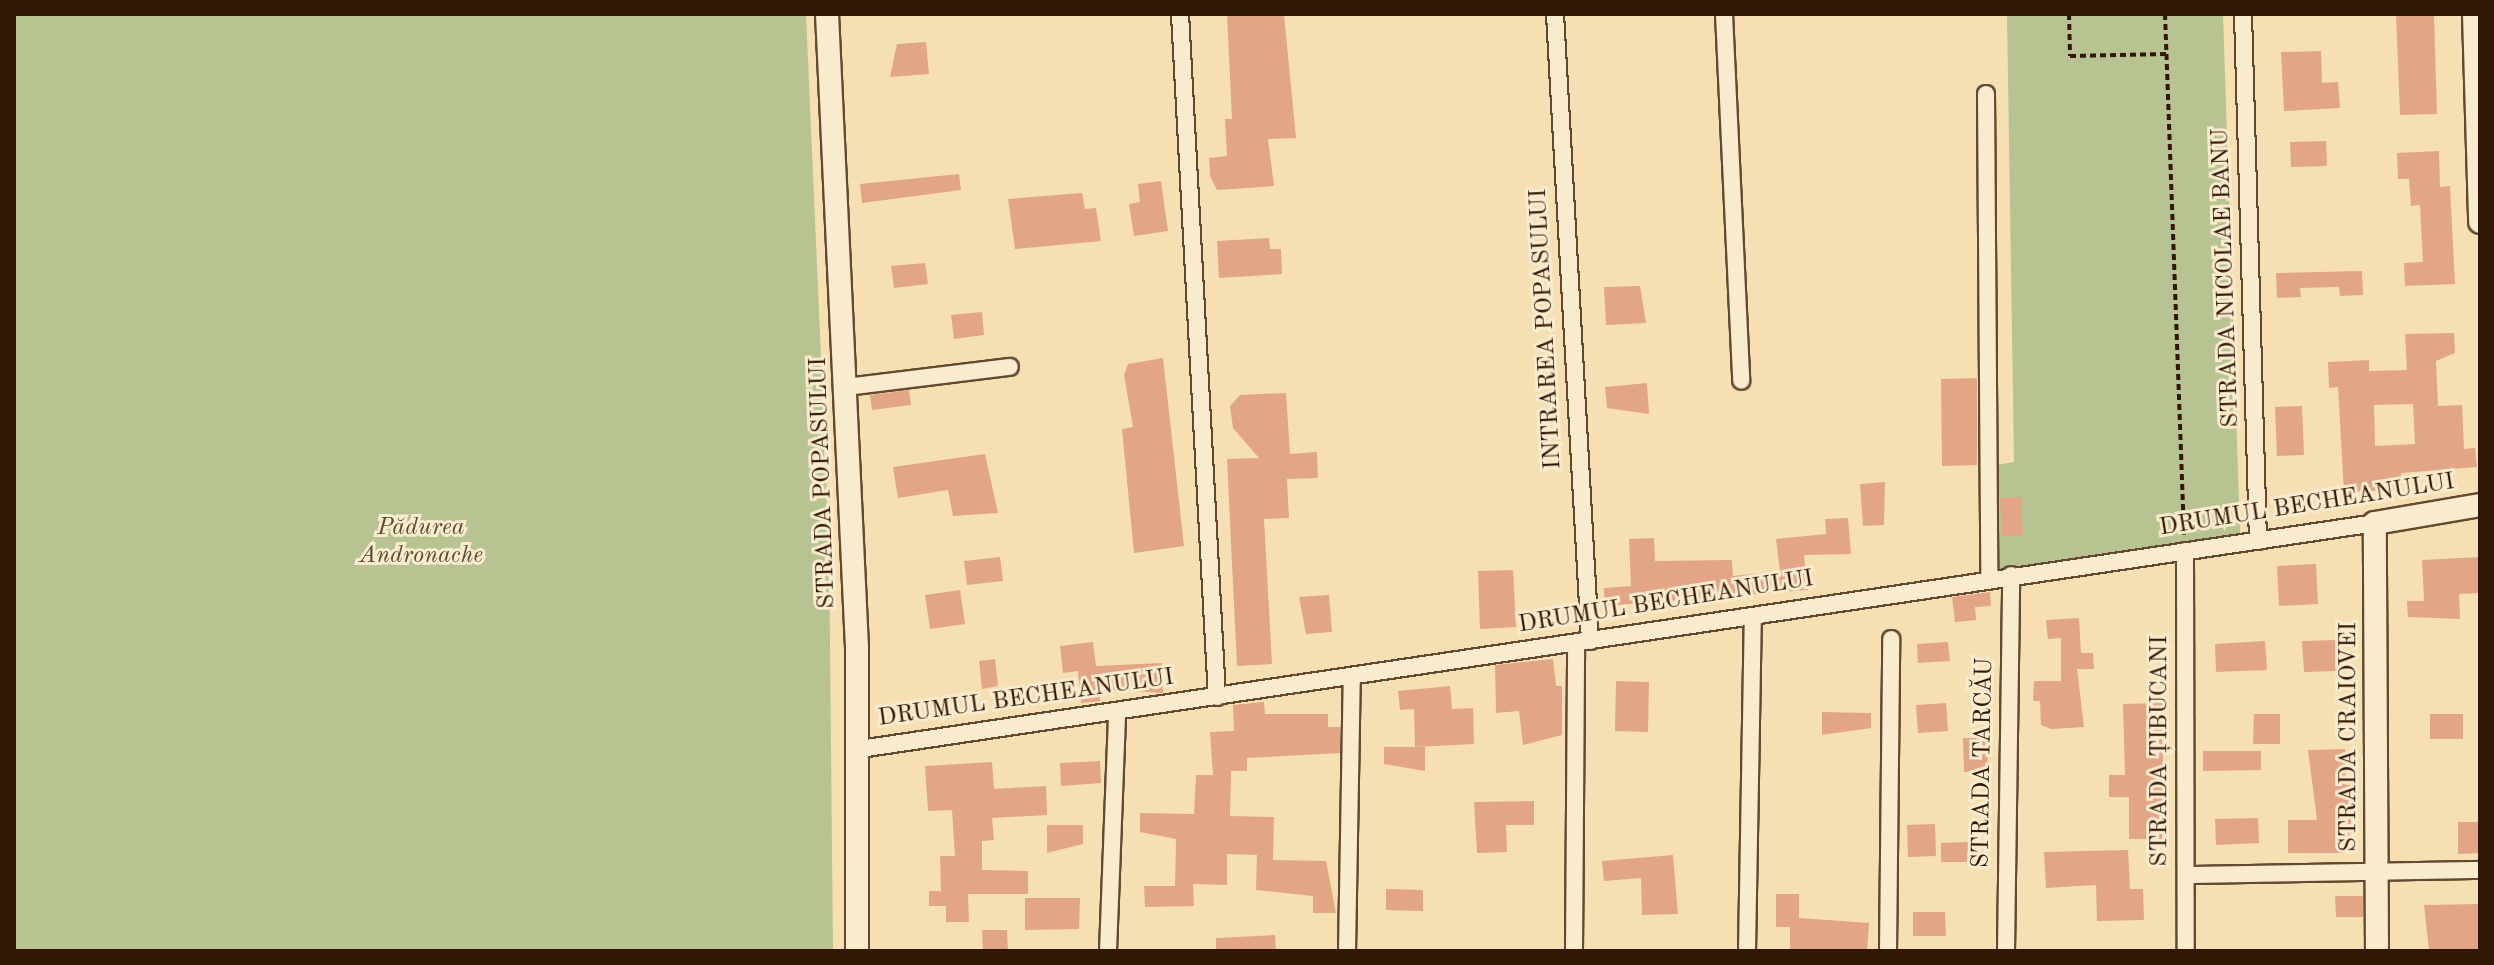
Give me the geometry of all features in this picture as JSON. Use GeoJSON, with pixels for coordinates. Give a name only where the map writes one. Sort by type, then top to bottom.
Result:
{"type":"FeatureCollection","features":[{"type":"Feature","properties":{"kind":"street","name":"STRADA POPASULUI"},"geometry":{"type":"LineString","coordinates":[[827,14],[860,749],[857,951]]}},
{"type":"Feature","properties":{"kind":"street"},"geometry":{"type":"LineString","coordinates":[[1180,14],[1217,697]]}},
{"type":"Feature","properties":{"kind":"street","name":"INTRAREA POPASULUI"},"geometry":{"type":"LineString","coordinates":[[1555,14],[1583,642],[1574,951]]}},
{"type":"Feature","properties":{"kind":"street"},"geometry":{"type":"LineString","coordinates":[[1724,14],[1741,381]]}},
{"type":"Feature","properties":{"kind":"street","name":"STRADA NICOLAE BANU"},"geometry":{"type":"LineString","coordinates":[[2243,14],[2258,541]]}},
{"type":"Feature","properties":{"kind":"street"},"geometry":{"type":"LineString","coordinates":[[2474,14],[2480,222]]}},
{"type":"Feature","properties":{"kind":"street"},"geometry":{"type":"LineString","coordinates":[[1986,94],[1989,578]]}},
{"type":"Feature","properties":{"kind":"street"},"geometry":{"type":"LineString","coordinates":[[846,387],[1010,367]]}},
{"type":"Feature","properties":{"kind":"street","name":"DRUMUL BECHEANULUI"},"geometry":{"type":"LineString","coordinates":[[860,749],[1352,678],[2480,505]]}},
{"type":"Feature","properties":{"kind":"street","name":"STRADA CRAIOVEI"},"geometry":{"type":"LineString","coordinates":[[2375,523],[2377,951]]}},
{"type":"Feature","properties":{"kind":"street","name":"STRADA ȚIBUCANI"},"geometry":{"type":"LineString","coordinates":[[2185,551],[2186,951]]}},
{"type":"Feature","properties":{"kind":"street","name":"STRADA TARCĂU"},"geometry":{"type":"LineString","coordinates":[[2006,951],[2011,575]]}},
{"type":"Feature","properties":{"kind":"street"},"geometry":{"type":"LineString","coordinates":[[1747,951],[1753,616]]}},
{"type":"Feature","properties":{"kind":"street"},"geometry":{"type":"LineString","coordinates":[[1888,951],[1891,639]]}},
{"type":"Feature","properties":{"kind":"street"},"geometry":{"type":"LineString","coordinates":[[1347,951],[1352,678]]}},
{"type":"Feature","properties":{"kind":"street"},"geometry":{"type":"LineString","coordinates":[[1108,951],[1117,712]]}},
{"type":"Feature","properties":{"kind":"street"},"geometry":{"type":"LineString","coordinates":[[2186,875],[2480,870]]}},
{"type":"Feature","properties":{"kind":"path"},"geometry":{"type":"LineString","coordinates":[[2069,14],[2070,56],[2167,54]]}},
{"type":"Feature","properties":{"kind":"path"},"geometry":{"type":"LineString","coordinates":[[2165,14],[2184,528]]}},
{"type":"Feature","properties":{"kind":"green space","name":"Pădurea Andronache"},"geometry":{"type":"Polygon","coordinates":[[[14,14],[806,14],[829,539],[833,951],[14,951],[14,14]]]}},
{"type":"Feature","properties":{"kind":"green space"},"geometry":{"type":"Polygon","coordinates":[[[2007,14],[2223,14],[2240,533],[1990,576],[1990,466],[2014,462],[2007,14]]]}},
{"type":"Feature","properties":{"kind":"building"},"geometry":{"type":"Polygon","coordinates":[[[1227,14],[1284,14],[1296,138],[1268,139],[1274,186],[1217,190],[1210,176],[1209,158],[1227,156],[1225,119],[1232,119],[1227,14]]]}},
{"type":"Feature","properties":{"kind":"building"},"geometry":{"type":"Polygon","coordinates":[[[2396,14],[2434,14],[2437,114],[2400,115],[2396,14]]]}},
{"type":"Feature","properties":{"kind":"building"},"geometry":{"type":"Polygon","coordinates":[[[926,42],[929,74],[890,77],[897,44],[926,42]]]}},
{"type":"Feature","properties":{"kind":"building"},"geometry":{"type":"Polygon","coordinates":[[[2321,51],[2322,83],[2338,82],[2340,108],[2284,111],[2281,52],[2321,51]]]}},
{"type":"Feature","properties":{"kind":"building"},"geometry":{"type":"Polygon","coordinates":[[[2326,141],[2327,166],[2291,167],[2290,142],[2326,141]]]}},
{"type":"Feature","properties":{"kind":"building"},"geometry":{"type":"Polygon","coordinates":[[[2439,151],[2440,187],[2450,186],[2455,284],[2405,286],[2404,263],[2423,262],[2420,205],[2411,206],[2409,179],[2398,179],[2397,153],[2439,151]]]}},
{"type":"Feature","properties":{"kind":"building"},"geometry":{"type":"Polygon","coordinates":[[[959,174],[961,190],[862,203],[860,184],[959,174]]]}},
{"type":"Feature","properties":{"kind":"building"},"geometry":{"type":"Polygon","coordinates":[[[1161,181],[1168,231],[1134,236],[1129,204],[1140,202],[1138,184],[1161,181]]]}},
{"type":"Feature","properties":{"kind":"building"},"geometry":{"type":"Polygon","coordinates":[[[1082,193],[1085,209],[1096,208],[1101,241],[1015,249],[1008,199],[1082,193]]]}},
{"type":"Feature","properties":{"kind":"building"},"geometry":{"type":"Polygon","coordinates":[[[1269,238],[1270,249],[1281,249],[1282,274],[1219,278],[1217,241],[1269,238]]]}},
{"type":"Feature","properties":{"kind":"building"},"geometry":{"type":"Polygon","coordinates":[[[925,263],[928,284],[894,288],[891,266],[925,263]]]}},
{"type":"Feature","properties":{"kind":"building"},"geometry":{"type":"Polygon","coordinates":[[[2362,271],[2363,295],[2340,296],[2339,287],[2300,288],[2301,297],[2277,298],[2276,273],[2362,271]]]}},
{"type":"Feature","properties":{"kind":"building"},"geometry":{"type":"Polygon","coordinates":[[[1640,286],[1646,323],[1606,325],[1604,287],[1640,286]]]}},
{"type":"Feature","properties":{"kind":"building"},"geometry":{"type":"Polygon","coordinates":[[[982,312],[984,335],[954,339],[951,315],[982,312]]]}},
{"type":"Feature","properties":{"kind":"building"},"geometry":{"type":"Polygon","coordinates":[[[2454,333],[2455,353],[2436,361],[2438,406],[2462,405],[2464,449],[2475,448],[2477,467],[2401,473],[2402,490],[2344,492],[2338,387],[2329,388],[2328,362],[2369,360],[2369,371],[2407,370],[2405,334],[2454,333]],[[2413,404],[2374,405],[2375,446],[2415,444],[2413,404]]]}},
{"type":"Feature","properties":{"kind":"building"},"geometry":{"type":"Polygon","coordinates":[[[1163,358],[1184,546],[1134,553],[1122,429],[1133,427],[1124,375],[1128,364],[1163,358]]]}},
{"type":"Feature","properties":{"kind":"building"},"geometry":{"type":"Polygon","coordinates":[[[1977,378],[1977,465],[1942,466],[1941,379],[1977,378]]]}},
{"type":"Feature","properties":{"kind":"building"},"geometry":{"type":"Polygon","coordinates":[[[1647,383],[1649,414],[1607,408],[1605,387],[1647,383]]]}},
{"type":"Feature","properties":{"kind":"building"},"geometry":{"type":"Polygon","coordinates":[[[909,390],[911,405],[872,410],[870,395],[909,390]]]}},
{"type":"Feature","properties":{"kind":"building"},"geometry":{"type":"Polygon","coordinates":[[[1286,393],[1290,454],[1317,452],[1318,478],[1287,479],[1289,518],[1264,519],[1272,664],[1237,666],[1227,459],[1259,458],[1233,428],[1230,406],[1240,395],[1286,393]]]}},
{"type":"Feature","properties":{"kind":"building"},"geometry":{"type":"Polygon","coordinates":[[[2302,406],[2304,455],[2277,456],[2275,407],[2302,406]]]}},
{"type":"Feature","properties":{"kind":"building"},"geometry":{"type":"Polygon","coordinates":[[[985,454],[998,513],[953,516],[948,490],[898,498],[893,467],[985,454]]]}},
{"type":"Feature","properties":{"kind":"building"},"geometry":{"type":"Polygon","coordinates":[[[1885,482],[1884,525],[1863,526],[1860,484],[1885,482]]]}},
{"type":"Feature","properties":{"kind":"building"},"geometry":{"type":"Polygon","coordinates":[[[2021,497],[2023,535],[2002,536],[2000,498],[2021,497]]]}},
{"type":"Feature","properties":{"kind":"building"},"geometry":{"type":"Polygon","coordinates":[[[1848,518],[1851,554],[1804,555],[1808,590],[1605,606],[1604,588],[1631,586],[1629,539],[1654,538],[1655,561],[1732,560],[1733,576],[1780,571],[1776,539],[1826,534],[1825,519],[1848,518]]]}},
{"type":"Feature","properties":{"kind":"building"},"geometry":{"type":"Polygon","coordinates":[[[1000,557],[1003,581],[967,585],[964,561],[1000,557]]]}},
{"type":"Feature","properties":{"kind":"building"},"geometry":{"type":"Polygon","coordinates":[[[2480,557],[2480,593],[2459,594],[2460,619],[2408,617],[2407,601],[2424,601],[2422,560],[2480,557]]]}},
{"type":"Feature","properties":{"kind":"building"},"geometry":{"type":"Polygon","coordinates":[[[2316,564],[2318,604],[2279,606],[2277,566],[2316,564]]]}},
{"type":"Feature","properties":{"kind":"building"},"geometry":{"type":"Polygon","coordinates":[[[1513,570],[1516,627],[1480,629],[1478,571],[1513,570]]]}},
{"type":"Feature","properties":{"kind":"building"},"geometry":{"type":"Polygon","coordinates":[[[960,590],[965,624],[930,629],[925,595],[960,590]]]}},
{"type":"Feature","properties":{"kind":"building"},"geometry":{"type":"Polygon","coordinates":[[[1990,592],[1991,606],[1975,607],[1976,620],[1955,622],[1952,597],[1990,592]]]}},
{"type":"Feature","properties":{"kind":"building"},"geometry":{"type":"Polygon","coordinates":[[[1329,595],[1332,632],[1306,634],[1299,597],[1329,595]]]}},
{"type":"Feature","properties":{"kind":"building"},"geometry":{"type":"Polygon","coordinates":[[[2079,618],[2081,653],[2093,653],[2094,669],[2077,669],[2084,727],[2051,729],[2041,725],[2040,701],[2033,701],[2034,681],[2061,681],[2061,638],[2048,639],[2046,620],[2079,618]]]}},
{"type":"Feature","properties":{"kind":"building"},"geometry":{"type":"Polygon","coordinates":[[[2337,640],[2339,671],[2304,672],[2302,641],[2337,640]]]}},
{"type":"Feature","properties":{"kind":"building"},"geometry":{"type":"Polygon","coordinates":[[[2265,641],[2267,670],[2216,672],[2215,644],[2265,641]]]}},
{"type":"Feature","properties":{"kind":"building"},"geometry":{"type":"Polygon","coordinates":[[[1093,642],[1096,666],[1162,663],[1163,693],[1099,689],[1100,701],[1081,703],[1078,671],[1063,673],[1060,646],[1093,642]]]}},
{"type":"Feature","properties":{"kind":"building"},"geometry":{"type":"Polygon","coordinates":[[[1948,642],[1950,661],[1918,663],[1917,644],[1948,642]]]}},
{"type":"Feature","properties":{"kind":"building"},"geometry":{"type":"Polygon","coordinates":[[[995,659],[998,686],[982,689],[979,661],[995,659]]]}},
{"type":"Feature","properties":{"kind":"building"},"geometry":{"type":"Polygon","coordinates":[[[1553,659],[1556,686],[1562,686],[1562,735],[1523,745],[1519,711],[1496,713],[1495,665],[1553,659]]]}},
{"type":"Feature","properties":{"kind":"building"},"geometry":{"type":"Polygon","coordinates":[[[1616,681],[1649,682],[1648,732],[1615,731],[1616,681]]]}},
{"type":"Feature","properties":{"kind":"building"},"geometry":{"type":"Polygon","coordinates":[[[1450,686],[1452,709],[1473,708],[1474,744],[1415,747],[1414,709],[1400,710],[1398,691],[1450,686]]]}},
{"type":"Feature","properties":{"kind":"building"},"geometry":{"type":"Polygon","coordinates":[[[1264,702],[1265,714],[1328,714],[1328,727],[1340,727],[1340,753],[1247,758],[1247,771],[1231,771],[1230,816],[1274,817],[1273,860],[1326,861],[1336,913],[1313,913],[1313,896],[1256,890],[1257,855],[1227,854],[1227,885],[1193,884],[1194,906],[1145,907],[1144,886],[1175,886],[1176,839],[1140,832],[1140,813],[1194,814],[1196,775],[1213,775],[1210,732],[1234,731],[1233,705],[1264,702]]]}},
{"type":"Feature","properties":{"kind":"building"},"geometry":{"type":"Polygon","coordinates":[[[1946,703],[1948,731],[1918,733],[1916,705],[1946,703]]]}},
{"type":"Feature","properties":{"kind":"building"},"geometry":{"type":"Polygon","coordinates":[[[2163,703],[2163,839],[2129,839],[2129,797],[2109,797],[2109,775],[2125,775],[2123,704],[2163,703]]]}},
{"type":"Feature","properties":{"kind":"building"},"geometry":{"type":"Polygon","coordinates":[[[1822,712],[1871,713],[1871,728],[1822,735],[1822,712]]]}},
{"type":"Feature","properties":{"kind":"building"},"geometry":{"type":"Polygon","coordinates":[[[2254,714],[2280,714],[2280,744],[2253,744],[2254,714]]]}},
{"type":"Feature","properties":{"kind":"building"},"geometry":{"type":"Polygon","coordinates":[[[2430,714],[2463,714],[2463,739],[2430,739],[2430,714]]]}},
{"type":"Feature","properties":{"kind":"building"},"geometry":{"type":"Polygon","coordinates":[[[1963,738],[1987,738],[1988,771],[1964,772],[1963,738]]]}},
{"type":"Feature","properties":{"kind":"building"},"geometry":{"type":"Polygon","coordinates":[[[1384,747],[1425,747],[1425,771],[1384,764],[1384,747]]]}},
{"type":"Feature","properties":{"kind":"building"},"geometry":{"type":"Polygon","coordinates":[[[2345,749],[2346,785],[2356,785],[2347,853],[2288,853],[2288,820],[2317,820],[2308,750],[2345,749]]]}},
{"type":"Feature","properties":{"kind":"building"},"geometry":{"type":"Polygon","coordinates":[[[2203,751],[2261,751],[2261,770],[2203,771],[2203,751]]]}},
{"type":"Feature","properties":{"kind":"building"},"geometry":{"type":"Polygon","coordinates":[[[1100,761],[1101,783],[1061,786],[1060,763],[1100,761]]]}},
{"type":"Feature","properties":{"kind":"building"},"geometry":{"type":"Polygon","coordinates":[[[992,762],[994,789],[1046,786],[1047,815],[992,818],[994,840],[982,841],[982,870],[1028,871],[1028,894],[968,894],[969,922],[946,922],[946,906],[929,906],[929,891],[941,891],[940,856],[955,856],[952,810],[928,811],[925,766],[992,762]]]}},
{"type":"Feature","properties":{"kind":"building"},"geometry":{"type":"Polygon","coordinates":[[[1534,801],[1534,825],[1506,825],[1507,852],[1477,853],[1474,802],[1534,801]]]}},
{"type":"Feature","properties":{"kind":"building"},"geometry":{"type":"Polygon","coordinates":[[[2258,818],[2259,843],[2216,845],[2215,819],[2258,818]]]}},
{"type":"Feature","properties":{"kind":"building"},"geometry":{"type":"Polygon","coordinates":[[[2458,822],[2480,822],[2480,853],[2458,854],[2458,822]]]}},
{"type":"Feature","properties":{"kind":"building"},"geometry":{"type":"Polygon","coordinates":[[[1935,824],[1936,856],[1908,857],[1907,825],[1935,824]]]}},
{"type":"Feature","properties":{"kind":"building"},"geometry":{"type":"Polygon","coordinates":[[[1047,825],[1083,825],[1083,844],[1047,853],[1047,825]]]}},
{"type":"Feature","properties":{"kind":"building"},"geometry":{"type":"Polygon","coordinates":[[[1968,842],[1968,862],[1941,862],[1941,843],[1968,842]]]}},
{"type":"Feature","properties":{"kind":"building"},"geometry":{"type":"Polygon","coordinates":[[[2128,850],[2130,889],[2143,889],[2144,920],[2097,921],[2096,885],[2046,888],[2044,852],[2128,850]]]}},
{"type":"Feature","properties":{"kind":"building"},"geometry":{"type":"Polygon","coordinates":[[[1673,855],[1678,914],[1642,915],[1641,878],[1604,881],[1602,861],[1673,855]]]}},
{"type":"Feature","properties":{"kind":"building"},"geometry":{"type":"Polygon","coordinates":[[[1386,889],[1423,890],[1423,911],[1386,910],[1386,889]]]}},
{"type":"Feature","properties":{"kind":"building"},"geometry":{"type":"Polygon","coordinates":[[[1776,894],[1799,894],[1799,918],[1869,923],[1867,951],[1790,951],[1790,927],[1776,927],[1776,894]]]}},
{"type":"Feature","properties":{"kind":"building"},"geometry":{"type":"Polygon","coordinates":[[[2335,896],[2363,896],[2363,917],[2336,917],[2335,896]]]}},
{"type":"Feature","properties":{"kind":"building"},"geometry":{"type":"Polygon","coordinates":[[[1025,898],[1080,898],[1079,929],[1025,930],[1025,898]]]}},
{"type":"Feature","properties":{"kind":"building"},"geometry":{"type":"Polygon","coordinates":[[[2480,904],[2480,951],[2429,951],[2424,905],[2480,904]]]}},
{"type":"Feature","properties":{"kind":"building"},"geometry":{"type":"Polygon","coordinates":[[[1913,912],[1945,912],[1946,936],[1913,936],[1913,912]]]}},
{"type":"Feature","properties":{"kind":"building"},"geometry":{"type":"Polygon","coordinates":[[[982,930],[1007,930],[1008,951],[983,951],[982,930]]]}},
{"type":"Feature","properties":{"kind":"building"},"geometry":{"type":"Polygon","coordinates":[[[1275,935],[1276,951],[1216,951],[1216,938],[1275,935]]]}}]}
